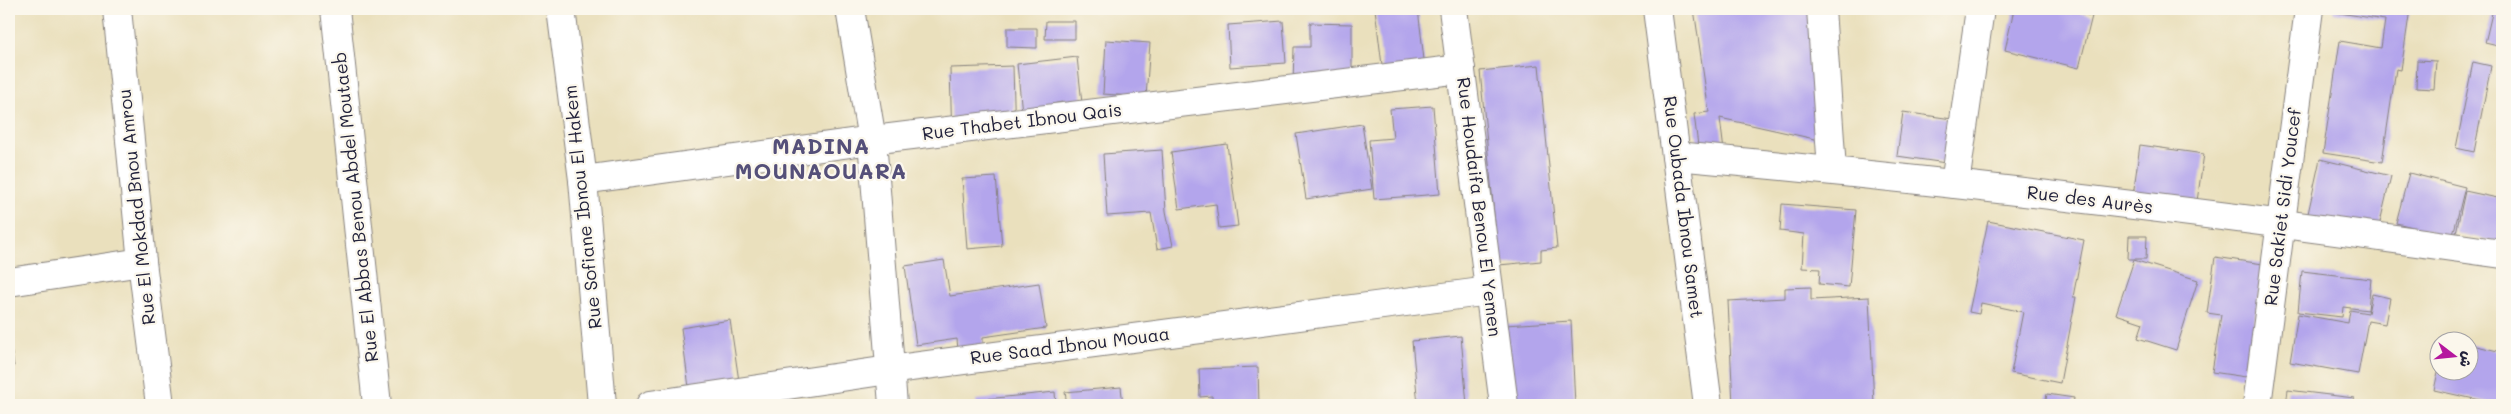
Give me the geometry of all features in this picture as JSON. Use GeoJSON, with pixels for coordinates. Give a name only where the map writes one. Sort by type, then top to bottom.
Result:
{"type":"FeatureCollection","features":[{"type":"Feature","properties":{"kind":"street","name":"Rue El Mokdad Bnou Amrou"},"geometry":{"type":"LineString","coordinates":[[116,9],[142,262],[160,405]]}},
{"type":"Feature","properties":{"kind":"street","name":"Rue El Abbas Benou Abdel Moutaeb"},"geometry":{"type":"LineString","coordinates":[[335,9],[377,405]]}},
{"type":"Feature","properties":{"kind":"street","name":"Rue Sofiane Ibnou El Hakem"},"geometry":{"type":"LineString","coordinates":[[561,9],[583,180],[602,405]]}},
{"type":"Feature","properties":{"kind":"street"},"geometry":{"type":"LineString","coordinates":[[850,9],[872,140],[889,370],[894,405]]}},
{"type":"Feature","properties":{"kind":"street","name":"Rue Houdaifa Benou El Yemen"},"geometry":{"type":"LineString","coordinates":[[1453,9],[1504,405]]}},
{"type":"Feature","properties":{"kind":"street","name":"Rue Oubada Ibnou Samet"},"geometry":{"type":"LineString","coordinates":[[1657,9],[1708,405]]}},
{"type":"Feature","properties":{"kind":"street"},"geometry":{"type":"LineString","coordinates":[[1821,9],[1832,170]]}},
{"type":"Feature","properties":{"kind":"street"},"geometry":{"type":"LineString","coordinates":[[1955,184],[1980,9]]}},
{"type":"Feature","properties":{"kind":"street","name":"Rue Sakiet Sidi Youcef"},"geometry":{"type":"LineString","coordinates":[[2257,405],[2309,9]]}},
{"type":"Feature","properties":{"kind":"street","name":"Rue Thabet Ibnou Qais"},"geometry":{"type":"LineString","coordinates":[[583,180],[872,140],[1461,69]]}},
{"type":"Feature","properties":{"kind":"street","name":"Rue des Aurès"},"geometry":{"type":"LineString","coordinates":[[1676,156],[1832,170],[2281,222],[2502,254]]}},
{"type":"Feature","properties":{"kind":"street"},"geometry":{"type":"LineString","coordinates":[[9,282],[142,262]]}},
{"type":"Feature","properties":{"kind":"street","name":"Rue Saad Ibnou Mouaa"},"geometry":{"type":"LineString","coordinates":[[650,405],[889,370],[1490,291]]}},
{"type":"Feature","properties":{"kind":"building"},"geometry":{"type":"Polygon","coordinates":[[[1375,9],[1418,9],[1425,68],[1383,73],[1375,9]]]}},
{"type":"Feature","properties":{"kind":"building"},"geometry":{"type":"Polygon","coordinates":[[[1694,9],[1812,9],[1828,142],[1720,118],[1724,151],[1699,154],[1694,114],[1709,112],[1694,9]]]}},
{"type":"Feature","properties":{"kind":"building"},"geometry":{"type":"Polygon","coordinates":[[[2014,9],[2063,9],[2092,16],[2079,68],[2005,50],[2014,9]]]}},
{"type":"Feature","properties":{"kind":"building"},"geometry":{"type":"Polygon","coordinates":[[[2334,9],[2410,9],[2401,70],[2396,69],[2382,162],[2323,153],[2340,41],[2381,48],[2385,20],[2333,12],[2334,9]]]}},
{"type":"Feature","properties":{"kind":"building"},"geometry":{"type":"Polygon","coordinates":[[[2493,9],[2502,9],[2502,47],[2485,43],[2493,9]]]}},
{"type":"Feature","properties":{"kind":"building"},"geometry":{"type":"Polygon","coordinates":[[[1046,21],[1075,21],[1075,39],[1045,39],[1046,21]]]}},
{"type":"Feature","properties":{"kind":"building"},"geometry":{"type":"Polygon","coordinates":[[[1283,21],[1286,63],[1230,67],[1228,25],[1283,21]]]}},
{"type":"Feature","properties":{"kind":"building"},"geometry":{"type":"Polygon","coordinates":[[[1310,23],[1352,24],[1352,86],[1293,85],[1294,47],[1310,47],[1310,23]]]}},
{"type":"Feature","properties":{"kind":"building"},"geometry":{"type":"Polygon","coordinates":[[[1007,28],[1037,28],[1037,48],[1007,47],[1007,28]]]}},
{"type":"Feature","properties":{"kind":"building"},"geometry":{"type":"Polygon","coordinates":[[[1106,40],[1150,43],[1146,97],[1103,94],[1106,40]]]}},
{"type":"Feature","properties":{"kind":"building"},"geometry":{"type":"Polygon","coordinates":[[[1077,57],[1084,122],[1064,124],[1062,102],[1052,104],[1054,128],[1024,132],[1017,64],[1077,57]]]}},
{"type":"Feature","properties":{"kind":"building"},"geometry":{"type":"Polygon","coordinates":[[[2417,60],[2436,61],[2434,89],[2416,88],[2417,60]]]}},
{"type":"Feature","properties":{"kind":"building"},"geometry":{"type":"Polygon","coordinates":[[[2473,62],[2491,66],[2474,152],[2456,148],[2473,62]]]}},
{"type":"Feature","properties":{"kind":"building"},"geometry":{"type":"Polygon","coordinates":[[[1539,65],[1557,248],[1541,250],[1541,261],[1499,265],[1480,71],[1539,65]]]}},
{"type":"Feature","properties":{"kind":"building"},"geometry":{"type":"Polygon","coordinates":[[[1013,66],[1015,137],[952,140],[950,68],[1013,66]]]}},
{"type":"Feature","properties":{"kind":"building"},"geometry":{"type":"Polygon","coordinates":[[[1433,106],[1440,194],[1374,199],[1369,140],[1393,138],[1390,109],[1433,106]]]}},
{"type":"Feature","properties":{"kind":"building"},"geometry":{"type":"Polygon","coordinates":[[[1903,112],[1952,119],[1946,163],[1897,156],[1903,112]]]}},
{"type":"Feature","properties":{"kind":"building"},"geometry":{"type":"Polygon","coordinates":[[[1362,124],[1372,189],[1306,199],[1296,134],[1362,124]]]}},
{"type":"Feature","properties":{"kind":"building"},"geometry":{"type":"Polygon","coordinates":[[[1227,144],[1238,226],[1219,228],[1216,204],[1179,209],[1171,152],[1227,144]]]}},
{"type":"Feature","properties":{"kind":"building"},"geometry":{"type":"Polygon","coordinates":[[[2140,145],[2204,154],[2197,201],[2132,203],[2140,145]]]}},
{"type":"Feature","properties":{"kind":"building"},"geometry":{"type":"Polygon","coordinates":[[[1162,150],[1166,211],[1173,246],[1157,249],[1151,213],[1107,216],[1103,154],[1162,150]]]}},
{"type":"Feature","properties":{"kind":"building"},"geometry":{"type":"Polygon","coordinates":[[[2320,159],[2391,176],[2377,235],[2307,218],[2320,159]]]}},
{"type":"Feature","properties":{"kind":"building"},"geometry":{"type":"Polygon","coordinates":[[[2409,173],[2465,187],[2449,251],[2430,231],[2396,223],[2409,173]]]}},
{"type":"Feature","properties":{"kind":"building"},"geometry":{"type":"Polygon","coordinates":[[[996,177],[1002,246],[967,249],[962,179],[996,177]]]}},
{"type":"Feature","properties":{"kind":"building"},"geometry":{"type":"Polygon","coordinates":[[[2465,191],[2502,199],[2502,243],[2456,233],[2465,191]]]}},
{"type":"Feature","properties":{"kind":"building"},"geometry":{"type":"Polygon","coordinates":[[[1782,204],[1856,210],[1849,287],[1819,284],[1820,269],[1802,268],[1804,234],[1780,231],[1782,204]]]}},
{"type":"Feature","properties":{"kind":"building"},"geometry":{"type":"Polygon","coordinates":[[[1988,221],[2084,240],[2073,297],[2076,297],[2060,383],[2011,373],[2023,312],[1981,303],[1979,314],[1969,312],[1988,221]]]}},
{"type":"Feature","properties":{"kind":"building"},"geometry":{"type":"Polygon","coordinates":[[[2129,236],[2147,236],[2146,259],[2128,259],[2129,236]]]}},
{"type":"Feature","properties":{"kind":"building"},"geometry":{"type":"Polygon","coordinates":[[[2215,257],[2263,264],[2246,377],[2212,372],[2221,315],[2207,313],[2215,257]]]}},
{"type":"Feature","properties":{"kind":"building"},"geometry":{"type":"Polygon","coordinates":[[[944,260],[950,296],[1039,283],[1046,328],[983,337],[983,346],[958,350],[957,339],[916,345],[905,266],[944,260]]]}},
{"type":"Feature","properties":{"kind":"building"},"geometry":{"type":"Polygon","coordinates":[[[2134,260],[2198,280],[2176,350],[2138,338],[2143,323],[2116,314],[2134,260]]]}},
{"type":"Feature","properties":{"kind":"building"},"geometry":{"type":"Polygon","coordinates":[[[2302,271],[2371,279],[2368,310],[2343,307],[2342,317],[2298,312],[2302,271]]]}},
{"type":"Feature","properties":{"kind":"building"},"geometry":{"type":"Polygon","coordinates":[[[1811,287],[1811,300],[1869,297],[1874,405],[1733,405],[1728,301],[1785,298],[1785,288],[1811,287]]]}},
{"type":"Feature","properties":{"kind":"building"},"geometry":{"type":"Polygon","coordinates":[[[2372,294],[2390,298],[2385,324],[2368,321],[2358,374],[2290,362],[2298,314],[2348,323],[2350,310],[2368,313],[2372,294]]]}},
{"type":"Feature","properties":{"kind":"building"},"geometry":{"type":"Polygon","coordinates":[[[730,320],[740,388],[690,395],[681,328],[730,320]]]}},
{"type":"Feature","properties":{"kind":"building"},"geometry":{"type":"Polygon","coordinates":[[[1571,321],[1575,405],[1509,405],[1505,325],[1571,321]]]}},
{"type":"Feature","properties":{"kind":"building"},"geometry":{"type":"Polygon","coordinates":[[[1461,336],[1467,405],[1418,405],[1412,341],[1461,336]]]}},
{"type":"Feature","properties":{"kind":"building"},"geometry":{"type":"Polygon","coordinates":[[[9,337],[14,366],[9,367],[9,337]]]}},
{"type":"Feature","properties":{"kind":"building"},"geometry":{"type":"Polygon","coordinates":[[[2478,346],[2502,352],[2501,405],[2434,390],[2436,382],[2478,382],[2478,346]]]}},
{"type":"Feature","properties":{"kind":"building"},"geometry":{"type":"Polygon","coordinates":[[[1258,367],[1259,405],[1212,405],[1212,396],[1200,397],[1199,369],[1258,367]]]}},
{"type":"Feature","properties":{"kind":"building"},"geometry":{"type":"Polygon","coordinates":[[[1121,387],[1123,405],[1067,405],[1065,392],[1121,387]]]}},
{"type":"Feature","properties":{"kind":"building"},"geometry":{"type":"Polygon","coordinates":[[[2288,390],[2354,398],[2353,405],[2286,405],[2288,390]]]}},
{"type":"Feature","properties":{"kind":"building"},"geometry":{"type":"Polygon","coordinates":[[[1055,392],[1056,405],[977,405],[976,400],[1055,392]]]}},
{"type":"Feature","properties":{"kind":"building"},"geometry":{"type":"Polygon","coordinates":[[[2047,394],[2074,398],[2073,405],[2045,405],[2047,394]]]}},
{"type":"Feature","properties":{"kind":"district","name":"MADINA MOUNAOUARA"},"geometry":{"type":"Point","coordinates":[821,158]}}]}
